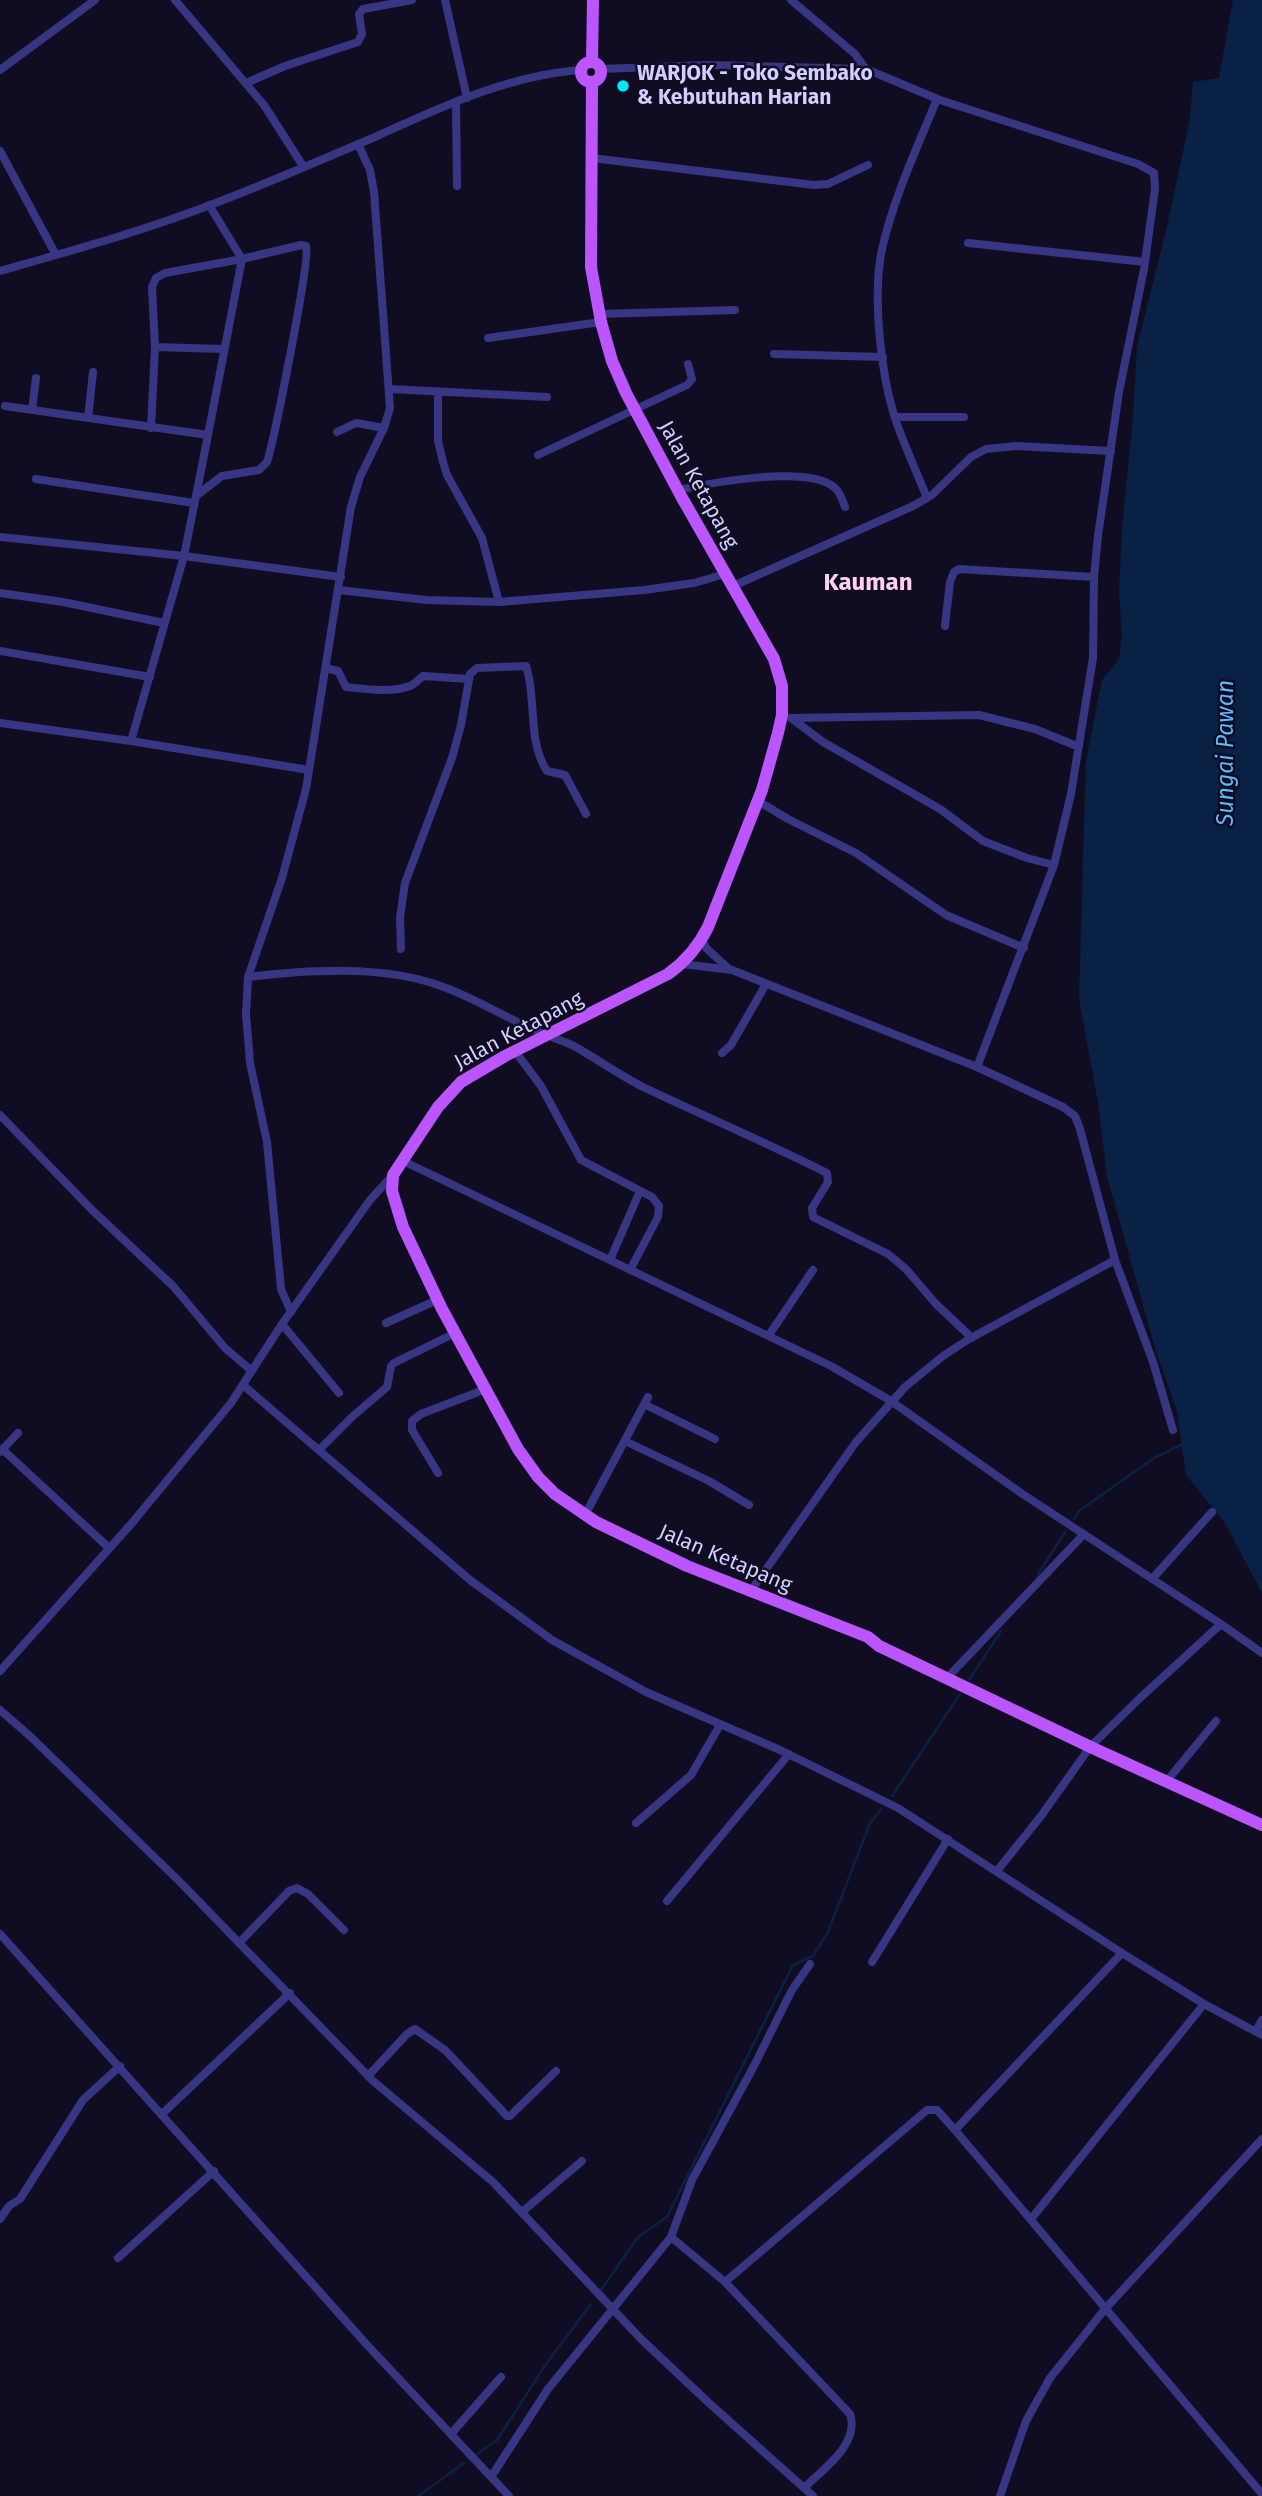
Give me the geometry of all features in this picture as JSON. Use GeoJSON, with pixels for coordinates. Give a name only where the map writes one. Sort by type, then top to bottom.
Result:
{"type":"FeatureCollection","features":[{"type":"Feature","properties":{"kind":"main road"},"geometry":{"type":"LineString","coordinates":[[592,67],[593,0]]}},
{"type":"Feature","properties":{"kind":"main road","name":"Jalan Ketapang"},"geometry":{"type":"LineString","coordinates":[[592,67],[600,77],[592,82],[589,213],[591,267],[600,318],[612,360],[634,408],[678,490],[774,659],[787,716],[758,801],[702,939],[682,964],[652,983],[474,1073],[449,1094],[393,1175],[392,1191],[403,1227],[437,1300],[519,1449],[538,1477],[555,1494],[585,1515],[687,1566],[868,1637],[879,1646],[1090,1747],[1262,1825]]}},
{"type":"Feature","properties":{"kind":"street"},"geometry":{"type":"LineString","coordinates":[[0,70],[95,0]]}},
{"type":"Feature","properties":{"kind":"street"},"geometry":{"type":"LineString","coordinates":[[175,0],[279,125],[303,166]]}},
{"type":"Feature","properties":{"kind":"street"},"geometry":{"type":"LineString","coordinates":[[246,83],[285,66],[358,42],[362,34],[359,14],[363,9],[412,0]]}},
{"type":"Feature","properties":{"kind":"street"},"geometry":{"type":"LineString","coordinates":[[445,0],[467,98]]}},
{"type":"Feature","properties":{"kind":"street"},"geometry":{"type":"LineString","coordinates":[[791,0],[855,54],[866,69]]}},
{"type":"Feature","properties":{"kind":"street"},"geometry":{"type":"LineString","coordinates":[[0,271],[128,235],[209,205],[513,81],[592,67],[708,65],[866,69],[937,99],[1150,169],[1155,178],[1155,189],[1145,262],[1119,392],[1094,577],[1093,658],[1071,794],[1054,865],[977,1067]]}},
{"type":"Feature","properties":{"kind":"street"},"geometry":{"type":"LineString","coordinates":[[927,498],[889,397],[878,306],[879,269],[883,248],[907,173],[937,99]]}},
{"type":"Feature","properties":{"kind":"street"},"geometry":{"type":"LineString","coordinates":[[456,103],[457,186]]}},
{"type":"Feature","properties":{"kind":"street"},"geometry":{"type":"LineString","coordinates":[[291,1312],[281,1289],[267,1142],[250,1063],[246,1014],[248,977],[282,878],[306,789],[351,507],[360,477],[384,428],[390,408],[374,192],[370,170],[358,144]]}},
{"type":"Feature","properties":{"kind":"street"},"geometry":{"type":"LineString","coordinates":[[0,151],[56,255]]}},
{"type":"Feature","properties":{"kind":"street"},"geometry":{"type":"LineString","coordinates":[[592,158],[814,185],[828,184],[868,165]]}},
{"type":"Feature","properties":{"kind":"street"},"geometry":{"type":"LineString","coordinates":[[131,741],[184,555],[242,259],[209,205]]}},
{"type":"Feature","properties":{"kind":"street"},"geometry":{"type":"LineString","coordinates":[[968,243],[1145,262]]}},
{"type":"Feature","properties":{"kind":"street"},"geometry":{"type":"LineString","coordinates":[[36,479],[195,499],[222,476],[260,470],[267,462],[298,310],[307,248],[301,245],[242,259],[165,272],[156,278],[152,287],[155,347],[150,428]]}},
{"type":"Feature","properties":{"kind":"street"},"geometry":{"type":"LineString","coordinates":[[488,338],[600,318],[735,310]]}},
{"type":"Feature","properties":{"kind":"street"},"geometry":{"type":"LineString","coordinates":[[155,347],[224,349]]}},
{"type":"Feature","properties":{"kind":"street"},"geometry":{"type":"LineString","coordinates":[[774,354],[883,358]]}},
{"type":"Feature","properties":{"kind":"street"},"geometry":{"type":"LineString","coordinates":[[538,455],[690,382],[692,379],[688,364]]}},
{"type":"Feature","properties":{"kind":"street"},"geometry":{"type":"LineString","coordinates":[[88,418],[93,372]]}},
{"type":"Feature","properties":{"kind":"street"},"geometry":{"type":"LineString","coordinates":[[32,410],[36,378]]}},
{"type":"Feature","properties":{"kind":"street"},"geometry":{"type":"LineString","coordinates":[[389,389],[547,397]]}},
{"type":"Feature","properties":{"kind":"street"},"geometry":{"type":"LineString","coordinates":[[438,392],[438,441],[443,462],[447,475],[482,538],[499,602]]}},
{"type":"Feature","properties":{"kind":"street"},"geometry":{"type":"LineString","coordinates":[[5,406],[208,435]]}},
{"type":"Feature","properties":{"kind":"street"},"geometry":{"type":"LineString","coordinates":[[895,417],[964,417]]}},
{"type":"Feature","properties":{"kind":"street"},"geometry":{"type":"LineString","coordinates":[[337,432],[356,423],[384,428]]}},
{"type":"Feature","properties":{"kind":"street"},"geometry":{"type":"LineString","coordinates":[[733,586],[927,498],[971,457],[986,449],[1017,446],[1111,451]]}},
{"type":"Feature","properties":{"kind":"street"},"geometry":{"type":"LineString","coordinates":[[678,490],[732,480],[812,479],[833,486],[845,507]]}},
{"type":"Feature","properties":{"kind":"street"},"geometry":{"type":"LineString","coordinates":[[0,537],[184,555],[341,577]]}},
{"type":"Feature","properties":{"kind":"street"},"geometry":{"type":"LineString","coordinates":[[946,626],[950,582],[954,572],[959,569],[1094,577]]}},
{"type":"Feature","properties":{"kind":"street"},"geometry":{"type":"LineString","coordinates":[[339,590],[426,600],[499,602],[644,590],[694,583],[725,574]]}},
{"type":"Feature","properties":{"kind":"street"},"geometry":{"type":"LineString","coordinates":[[0,593],[63,602],[164,623]]}},
{"type":"Feature","properties":{"kind":"street"},"geometry":{"type":"LineString","coordinates":[[0,651],[150,677]]}},
{"type":"Feature","properties":{"kind":"street"},"geometry":{"type":"LineString","coordinates":[[401,948],[400,918],[405,883],[452,758],[472,671],[481,666],[526,666],[543,764],[547,771],[560,772],[566,776],[586,814]]}},
{"type":"Feature","properties":{"kind":"street"},"geometry":{"type":"LineString","coordinates":[[326,668],[338,671],[346,687],[356,688],[395,690],[414,684],[423,676],[469,680]]}},
{"type":"Feature","properties":{"kind":"street"},"geometry":{"type":"LineString","coordinates":[[787,716],[979,715],[1035,729],[1079,747]]}},
{"type":"Feature","properties":{"kind":"street"},"geometry":{"type":"LineString","coordinates":[[787,716],[823,742],[930,804],[983,841],[1054,865]]}},
{"type":"Feature","properties":{"kind":"street"},"geometry":{"type":"LineString","coordinates":[[0,723],[309,770]]}},
{"type":"Feature","properties":{"kind":"street"},"geometry":{"type":"LineString","coordinates":[[758,801],[856,853],[946,915],[1024,948]]}},
{"type":"Feature","properties":{"kind":"street"},"geometry":{"type":"LineString","coordinates":[[702,939],[706,948],[732,970]]}},
{"type":"Feature","properties":{"kind":"street"},"geometry":{"type":"LineString","coordinates":[[682,964],[732,970],[977,1067],[1063,1107],[1074,1116],[1115,1260],[1153,1362],[1173,1430]]}},
{"type":"Feature","properties":{"kind":"street"},"geometry":{"type":"LineString","coordinates":[[248,977],[278,973],[349,972],[401,975],[437,984],[476,1000],[529,1028],[550,1035],[643,1086],[749,1134],[827,1173],[828,1182],[812,1208],[813,1217],[888,1254],[912,1275],[936,1304],[972,1338]]}},
{"type":"Feature","properties":{"kind":"street"},"geometry":{"type":"LineString","coordinates":[[722,1052],[731,1045],[766,984]]}},
{"type":"Feature","properties":{"kind":"street"},"geometry":{"type":"LineString","coordinates":[[515,1051],[541,1086],[581,1160],[657,1202],[659,1212],[631,1270]]}},
{"type":"Feature","properties":{"kind":"street"},"geometry":{"type":"LineString","coordinates":[[0,1115],[92,1210],[173,1286],[225,1348],[252,1371]]}},
{"type":"Feature","properties":{"kind":"street"},"geometry":{"type":"LineString","coordinates":[[403,1161],[831,1366],[891,1401],[1010,1486],[1262,1653]]}},
{"type":"Feature","properties":{"kind":"street"},"geometry":{"type":"LineString","coordinates":[[0,1671],[132,1523],[243,1385],[282,1324],[370,1200],[393,1175]]}},
{"type":"Feature","properties":{"kind":"street"},"geometry":{"type":"LineString","coordinates":[[610,1261],[640,1191]]}},
{"type":"Feature","properties":{"kind":"street"},"geometry":{"type":"LineString","coordinates":[[750,1592],[856,1442],[891,1401],[923,1372],[972,1338],[1115,1260]]}},
{"type":"Feature","properties":{"kind":"street"},"geometry":{"type":"LineString","coordinates":[[769,1335],[813,1270]]}},
{"type":"Feature","properties":{"kind":"street"},"geometry":{"type":"LineString","coordinates":[[386,1322],[437,1300]]}},
{"type":"Feature","properties":{"kind":"street"},"geometry":{"type":"LineString","coordinates":[[282,1324],[340,1393]]}},
{"type":"Feature","properties":{"kind":"street"},"geometry":{"type":"LineString","coordinates":[[319,1450],[352,1416],[387,1387],[394,1363],[455,1333]]}},
{"type":"Feature","properties":{"kind":"street"},"geometry":{"type":"LineString","coordinates":[[243,1385],[470,1580],[536,1629],[607,1672],[789,1754],[898,1808],[1204,2004],[1259,2033],[1262,2020]]}},
{"type":"Feature","properties":{"kind":"street"},"geometry":{"type":"LineString","coordinates":[[438,1473],[412,1430],[412,1421],[421,1413],[486,1389]]}},
{"type":"Feature","properties":{"kind":"street"},"geometry":{"type":"LineString","coordinates":[[585,1515],[646,1400],[715,1439]]}},
{"type":"Feature","properties":{"kind":"street"},"geometry":{"type":"LineString","coordinates":[[18,1433],[1,1451],[109,1548]]}},
{"type":"Feature","properties":{"kind":"street"},"geometry":{"type":"LineString","coordinates":[[625,1441],[709,1480],[749,1505]]}},
{"type":"Feature","properties":{"kind":"street"},"geometry":{"type":"LineString","coordinates":[[1152,1579],[1212,1512]]}},
{"type":"Feature","properties":{"kind":"street"},"geometry":{"type":"LineString","coordinates":[[947,1678],[1084,1534]]}},
{"type":"Feature","properties":{"kind":"street"},"geometry":{"type":"LineString","coordinates":[[997,1871],[1041,1816],[1090,1747],[1222,1624]]}},
{"type":"Feature","properties":{"kind":"street"},"geometry":{"type":"LineString","coordinates":[[0,1710],[128,1831],[290,1993],[368,2076],[481,2171],[613,2310],[709,2403],[813,2496]]}},
{"type":"Feature","properties":{"kind":"street"},"geometry":{"type":"LineString","coordinates":[[1166,1782],[1216,1721]]}},
{"type":"Feature","properties":{"kind":"street"},"geometry":{"type":"LineString","coordinates":[[636,1823],[691,1775],[720,1725]]}},
{"type":"Feature","properties":{"kind":"street"},"geometry":{"type":"LineString","coordinates":[[667,1901],[789,1754]]}},
{"type":"Feature","properties":{"kind":"street"},"geometry":{"type":"LineString","coordinates":[[872,1962],[948,1839]]}},
{"type":"Feature","properties":{"kind":"street"},"geometry":{"type":"LineString","coordinates":[[239,1943],[294,1888],[300,1888],[308,1894],[344,1930]]}},
{"type":"Feature","properties":{"kind":"street"},"geometry":{"type":"LineString","coordinates":[[0,1934],[368,2346],[509,2496]]}},
{"type":"Feature","properties":{"kind":"street"},"geometry":{"type":"LineString","coordinates":[[955,2130],[1122,1953]]}},
{"type":"Feature","properties":{"kind":"street"},"geometry":{"type":"LineString","coordinates":[[491,2477],[548,2389],[671,2237],[692,2180],[792,1990],[810,1964]]}},
{"type":"Feature","properties":{"kind":"street"},"geometry":{"type":"LineString","coordinates":[[162,2114],[290,1993]]}},
{"type":"Feature","properties":{"kind":"street"},"geometry":{"type":"LineString","coordinates":[[1031,2219],[1204,2004]]}},
{"type":"Feature","properties":{"kind":"street"},"geometry":{"type":"LineString","coordinates":[[368,2076],[407,2034],[415,2029],[444,2050],[507,2116],[556,2071]]}},
{"type":"Feature","properties":{"kind":"street"},"geometry":{"type":"LineString","coordinates":[[0,2219],[9,2206],[20,2199],[83,2100],[120,2066]]}},
{"type":"Feature","properties":{"kind":"street"},"geometry":{"type":"LineString","coordinates":[[725,2282],[927,2110],[937,2110],[1262,2494]]}},
{"type":"Feature","properties":{"kind":"street"},"geometry":{"type":"LineString","coordinates":[[1000,2496],[1030,2411],[1050,2378],[1105,2309],[1262,2139]]}},
{"type":"Feature","properties":{"kind":"street"},"geometry":{"type":"LineString","coordinates":[[522,2212],[582,2161]]}},
{"type":"Feature","properties":{"kind":"street"},"geometry":{"type":"LineString","coordinates":[[118,2258],[214,2171]]}},
{"type":"Feature","properties":{"kind":"street"},"geometry":{"type":"LineString","coordinates":[[671,2237],[725,2282],[850,2414],[853,2430],[847,2443],[804,2488]]}},
{"type":"Feature","properties":{"kind":"street"},"geometry":{"type":"LineString","coordinates":[[451,2434],[500,2377]]}},
{"type":"Feature","properties":{"kind":"water","name":"Sungai Pawan"},"geometry":{"type":"Polygon","coordinates":[[[1233,0],[1262,0],[1262,1593],[1225,1523],[1186,1475],[1177,1411],[1155,1348],[1107,1176],[1098,1102],[1079,999],[1086,761],[1102,680],[1119,659],[1122,635],[1119,592],[1122,528],[1137,347],[1190,119],[1193,82],[1219,78],[1233,0]]]}},
{"type":"Feature","properties":{"kind":"waterway"},"geometry":{"type":"LineString","coordinates":[[1074,1519],[1079,1511],[1154,1458],[1183,1444]]}},
{"type":"Feature","properties":{"kind":"waterway"},"geometry":{"type":"LineString","coordinates":[[1038,1574],[1065,1532]]}},
{"type":"Feature","properties":{"kind":"waterway"},"geometry":{"type":"LineString","coordinates":[[969,1680],[1001,1631]]}},
{"type":"Feature","properties":{"kind":"waterway"},"geometry":{"type":"LineString","coordinates":[[892,1796],[960,1694]]}},
{"type":"Feature","properties":{"kind":"waterway"},"geometry":{"type":"LineString","coordinates":[[601,2290],[638,2237],[667,2217],[793,1965],[813,1956],[828,1932],[870,1823],[882,1808]]}},
{"type":"Feature","properties":{"kind":"waterway"},"geometry":{"type":"LineString","coordinates":[[477,2454],[497,2440],[546,2364],[591,2304]]}},
{"type":"Feature","properties":{"kind":"waterway"},"geometry":{"type":"LineString","coordinates":[[418,2496],[464,2463]]}},
{"type":"Feature","properties":{"kind":"place","name":"WARJOK - Toko Sembako & Kebutuhan Harian"},"geometry":{"type":"Point","coordinates":[623,86]}},
{"type":"Feature","properties":{"kind":"district","name":"Kauman"},"geometry":{"type":"Point","coordinates":[868,583]}}]}
